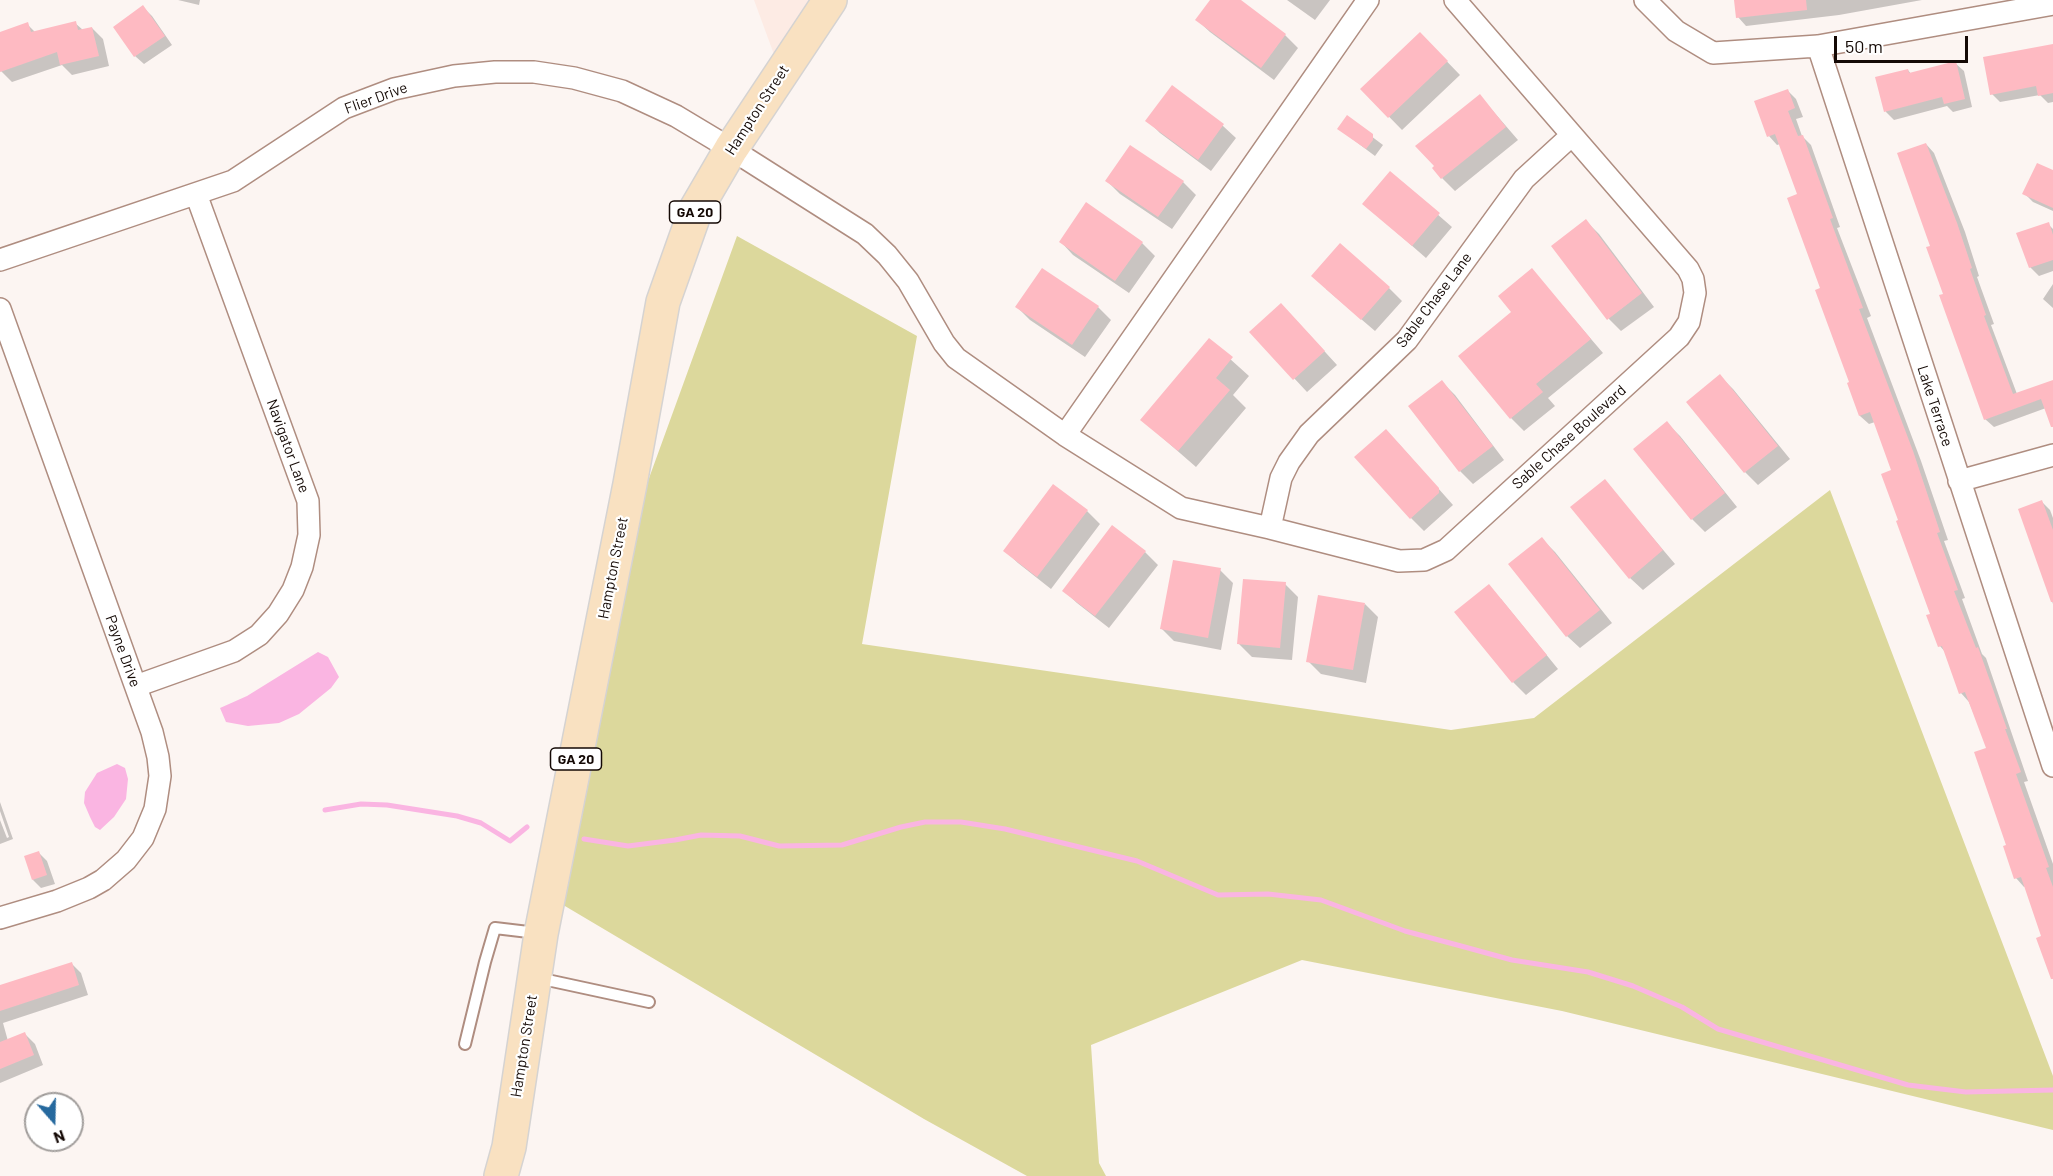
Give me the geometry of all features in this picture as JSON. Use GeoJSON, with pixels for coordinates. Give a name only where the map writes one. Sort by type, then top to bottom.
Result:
{"type":"FeatureCollection","features":[{"type":"Feature","properties":{"kind":"main road","name":"Hampton Street"},"geometry":{"type":"LineString","coordinates":[[501,1176],[509,1147],[541,934],[630,484],[663,302],[696,209],[731,149],[830,0]]}},
{"type":"Feature","properties":{"kind":"street"},"geometry":{"type":"LineString","coordinates":[[1065,435],[1368,0]]}},
{"type":"Feature","properties":{"kind":"street","name":"Sable Chase Boulevard"},"geometry":{"type":"LineString","coordinates":[[731,149],[865,234],[887,255],[908,281],[944,344],[956,358],[1065,435],[1181,508],[1399,561],[1413,562],[1434,557],[1454,542],[1679,337],[1689,322],[1694,301],[1693,279],[1688,269],[1455,0]]}},
{"type":"Feature","properties":{"kind":"street"},"geometry":{"type":"LineString","coordinates":[[1646,0],[1676,31],[1713,53],[1818,46],[2053,4]]}},
{"type":"Feature","properties":{"kind":"street","name":"Lake Terrace"},"geometry":{"type":"LineString","coordinates":[[1818,46],[2053,766]]}},
{"type":"Feature","properties":{"kind":"street","name":"Flier Drive"},"geometry":{"type":"LineString","coordinates":[[0,260],[232,181],[344,108],[394,89],[454,76],[495,72],[534,72],[574,78],[622,91],[676,116],[731,149]]}},
{"type":"Feature","properties":{"kind":"street","name":"Sable Chase Lane"},"geometry":{"type":"LineString","coordinates":[[1270,528],[1281,478],[1289,462],[1309,434],[1407,340],[1524,179],[1572,135]]}},
{"type":"Feature","properties":{"kind":"street","name":"Navigator Lane"},"geometry":{"type":"LineString","coordinates":[[136,686],[234,651],[259,635],[278,614],[293,590],[302,567],[309,535],[308,501],[196,194]]}},
{"type":"Feature","properties":{"kind":"street","name":"Payne Drive"},"geometry":{"type":"LineString","coordinates":[[0,309],[152,732],[160,776],[155,809],[143,838],[126,860],[103,880],[57,901],[0,918]]}},
{"type":"Feature","properties":{"kind":"street"},"geometry":{"type":"LineString","coordinates":[[1959,481],[2053,455]]}},
{"type":"Feature","properties":{"kind":"lane"},"geometry":{"type":"LineString","coordinates":[[465,1044],[484,962],[495,928],[541,934]]}},
{"type":"Feature","properties":{"kind":"lane"},"geometry":{"type":"LineString","coordinates":[[535,977],[649,1002]]}},
{"type":"Feature","properties":{"kind":"shaded area"},"geometry":{"type":"Polygon","coordinates":[[[754,0],[837,0],[783,79],[754,0]]]}},
{"type":"Feature","properties":{"kind":"shaded area"},"geometry":{"type":"Polygon","coordinates":[[[737,236],[917,336],[862,644],[1451,730],[1534,718],[1830,490],[2053,1076],[2053,1130],[1562,1011],[1302,960],[1091,1045],[1099,1163],[1106,1176],[1027,1176],[924,1119],[543,893],[612,580],[737,236]]]}},
{"type":"Feature","properties":{"kind":"shaded area"},"geometry":{"type":"Polygon","coordinates":[[[318,652],[328,657],[339,677],[331,688],[299,714],[279,723],[248,726],[226,722],[220,708],[247,696],[318,652]]]}},
{"type":"Feature","properties":{"kind":"shaded area"},"geometry":{"type":"Polygon","coordinates":[[[117,764],[125,768],[128,779],[126,799],[114,817],[100,830],[95,827],[84,803],[85,792],[97,773],[117,764]]]}},
{"type":"Feature","properties":{"kind":"building"},"geometry":{"type":"Polygon","coordinates":[[[1210,0],[1241,0],[1286,34],[1261,68],[1195,20],[1210,0]]]}},
{"type":"Feature","properties":{"kind":"building"},"geometry":{"type":"Polygon","coordinates":[[[1734,0],[1806,0],[1807,10],[1736,18],[1734,0]]]}},
{"type":"Feature","properties":{"kind":"building"},"geometry":{"type":"Polygon","coordinates":[[[143,5],[165,36],[134,57],[113,27],[143,5]]]}},
{"type":"Feature","properties":{"kind":"building"},"geometry":{"type":"Polygon","coordinates":[[[76,21],[78,30],[92,27],[99,56],[60,65],[57,52],[0,72],[0,32],[28,22],[31,32],[76,21]]]}},
{"type":"Feature","properties":{"kind":"building"},"geometry":{"type":"Polygon","coordinates":[[[1420,32],[1448,61],[1388,118],[1360,89],[1420,32]]]}},
{"type":"Feature","properties":{"kind":"building"},"geometry":{"type":"Polygon","coordinates":[[[2053,44],[2053,93],[2038,96],[2036,86],[1990,95],[1983,57],[2053,44]]]}},
{"type":"Feature","properties":{"kind":"building"},"geometry":{"type":"Polygon","coordinates":[[[1956,61],[1965,99],[1944,104],[1942,97],[1884,112],[1875,77],[1908,69],[1909,73],[1956,61]]]}},
{"type":"Feature","properties":{"kind":"building"},"geometry":{"type":"Polygon","coordinates":[[[1172,85],[1224,124],[1198,160],[1145,121],[1172,85]]]}},
{"type":"Feature","properties":{"kind":"building"},"geometry":{"type":"Polygon","coordinates":[[[1788,89],[1795,108],[1788,111],[1798,136],[1803,135],[1833,218],[1830,219],[1863,308],[1859,309],[1913,451],[1940,532],[1937,533],[1958,590],[1954,591],[1976,648],[1978,647],[2021,772],[2016,774],[2049,867],[2046,868],[2053,887],[2053,979],[2051,979],[2036,938],[2041,936],[2021,877],[2014,879],[2003,846],[2006,845],[1974,752],[1986,748],[1965,692],[1959,694],[1942,646],[1938,647],[1926,615],[1930,614],[1881,474],[1891,470],[1870,412],[1859,416],[1815,290],[1820,288],[1787,198],[1797,194],[1775,134],[1767,137],[1754,101],[1788,89]]]}},
{"type":"Feature","properties":{"kind":"building"},"geometry":{"type":"Polygon","coordinates":[[[1480,94],[1506,127],[1441,179],[1432,168],[1434,166],[1415,146],[1480,94]]]}},
{"type":"Feature","properties":{"kind":"building"},"geometry":{"type":"Polygon","coordinates":[[[1347,115],[1373,134],[1373,140],[1366,149],[1337,129],[1347,115]]]}},
{"type":"Feature","properties":{"kind":"building"},"geometry":{"type":"Polygon","coordinates":[[[1926,143],[1957,223],[1986,315],[1984,316],[2013,394],[2053,380],[2053,427],[2051,427],[2041,399],[1984,420],[1939,295],[1943,294],[1926,247],[1930,246],[1897,153],[1926,143]]]}},
{"type":"Feature","properties":{"kind":"building"},"geometry":{"type":"Polygon","coordinates":[[[1130,145],[1184,181],[1158,217],[1105,181],[1130,145]]]}},
{"type":"Feature","properties":{"kind":"building"},"geometry":{"type":"Polygon","coordinates":[[[2037,163],[2053,170],[2053,208],[2022,194],[2037,163]]]}},
{"type":"Feature","properties":{"kind":"building"},"geometry":{"type":"Polygon","coordinates":[[[1390,171],[1440,213],[1412,246],[1362,204],[1390,171]]]}},
{"type":"Feature","properties":{"kind":"building"},"geometry":{"type":"Polygon","coordinates":[[[1086,202],[1143,242],[1115,281],[1059,242],[1086,202]]]}},
{"type":"Feature","properties":{"kind":"building"},"geometry":{"type":"Polygon","coordinates":[[[1586,219],[1642,293],[1607,320],[1551,246],[1586,219]]]}},
{"type":"Feature","properties":{"kind":"building"},"geometry":{"type":"Polygon","coordinates":[[[2049,222],[2053,235],[2053,260],[2029,268],[2016,233],[2049,222]]]}},
{"type":"Feature","properties":{"kind":"building"},"geometry":{"type":"Polygon","coordinates":[[[1340,243],[1390,287],[1361,320],[1311,276],[1340,243]]]}},
{"type":"Feature","properties":{"kind":"building"},"geometry":{"type":"Polygon","coordinates":[[[1042,268],[1099,306],[1072,345],[1015,307],[1042,268]]]}},
{"type":"Feature","properties":{"kind":"building"},"geometry":{"type":"Polygon","coordinates":[[[1532,268],[1591,339],[1536,384],[1543,392],[1510,419],[1458,356],[1511,312],[1498,296],[1532,268]]]}},
{"type":"Feature","properties":{"kind":"building"},"geometry":{"type":"Polygon","coordinates":[[[1281,303],[1325,351],[1293,380],[1249,332],[1281,303]]]}},
{"type":"Feature","properties":{"kind":"building"},"geometry":{"type":"Polygon","coordinates":[[[1209,338],[1233,357],[1216,378],[1230,390],[1178,451],[1140,420],[1209,338]]]}},
{"type":"Feature","properties":{"kind":"building"},"geometry":{"type":"Polygon","coordinates":[[[1720,374],[1778,446],[1744,473],[1686,402],[1720,374]]]}},
{"type":"Feature","properties":{"kind":"building"},"geometry":{"type":"Polygon","coordinates":[[[1442,380],[1493,446],[1459,472],[1408,406],[1442,380]]]}},
{"type":"Feature","properties":{"kind":"building"},"geometry":{"type":"Polygon","coordinates":[[[1667,421],[1725,493],[1691,520],[1633,449],[1667,421]]]}},
{"type":"Feature","properties":{"kind":"building"},"geometry":{"type":"Polygon","coordinates":[[[1386,429],[1439,488],[1439,493],[1410,519],[1354,457],[1386,429]]]}},
{"type":"Feature","properties":{"kind":"building"},"geometry":{"type":"Polygon","coordinates":[[[1605,479],[1663,550],[1629,579],[1570,507],[1605,479]]]}},
{"type":"Feature","properties":{"kind":"building"},"geometry":{"type":"Polygon","coordinates":[[[1053,484],[1088,510],[1037,577],[1003,551],[1053,484]]]}},
{"type":"Feature","properties":{"kind":"building"},"geometry":{"type":"Polygon","coordinates":[[[2042,500],[2053,530],[2053,602],[2051,602],[2018,509],[2042,500]]]}},
{"type":"Feature","properties":{"kind":"building"},"geometry":{"type":"Polygon","coordinates":[[[1112,525],[1146,551],[1095,616],[1062,591],[1112,525]]]}},
{"type":"Feature","properties":{"kind":"building"},"geometry":{"type":"Polygon","coordinates":[[[1542,537],[1600,610],[1566,637],[1508,564],[1542,537]]]}},
{"type":"Feature","properties":{"kind":"building"},"geometry":{"type":"Polygon","coordinates":[[[1173,560],[1221,568],[1208,638],[1160,629],[1173,560]]]}},
{"type":"Feature","properties":{"kind":"building"},"geometry":{"type":"Polygon","coordinates":[[[1243,579],[1286,582],[1280,648],[1237,644],[1243,579]]]}},
{"type":"Feature","properties":{"kind":"building"},"geometry":{"type":"Polygon","coordinates":[[[1489,584],[1547,655],[1512,683],[1454,612],[1489,584]]]}},
{"type":"Feature","properties":{"kind":"building"},"geometry":{"type":"Polygon","coordinates":[[[1318,595],[1365,603],[1353,670],[1306,662],[1318,595]]]}},
{"type":"Feature","properties":{"kind":"building"},"geometry":{"type":"Polygon","coordinates":[[[39,851],[47,875],[32,880],[24,856],[39,851]]]}},
{"type":"Feature","properties":{"kind":"building"},"geometry":{"type":"Polygon","coordinates":[[[72,962],[79,985],[0,1011],[0,985],[72,962]]]}},
{"type":"Feature","properties":{"kind":"building"},"geometry":{"type":"Polygon","coordinates":[[[25,1032],[34,1055],[0,1069],[0,1042],[25,1032]]]}},
{"type":"Feature","properties":{"kind":"waterway"},"geometry":{"type":"LineString","coordinates":[[325,810],[361,804],[387,805],[457,816],[481,823],[510,841],[527,827]]}},
{"type":"Feature","properties":{"kind":"waterway"},"geometry":{"type":"LineString","coordinates":[[584,839],[628,846],[701,835],[740,836],[779,846],[842,845],[925,822],[961,822],[1005,829],[1137,861],[1218,895],[1268,894],[1321,900],[1405,931],[1512,960],[1588,972],[1633,986],[1682,1007],[1718,1029],[1908,1085],[1966,1092],[2053,1090]]}}]}
